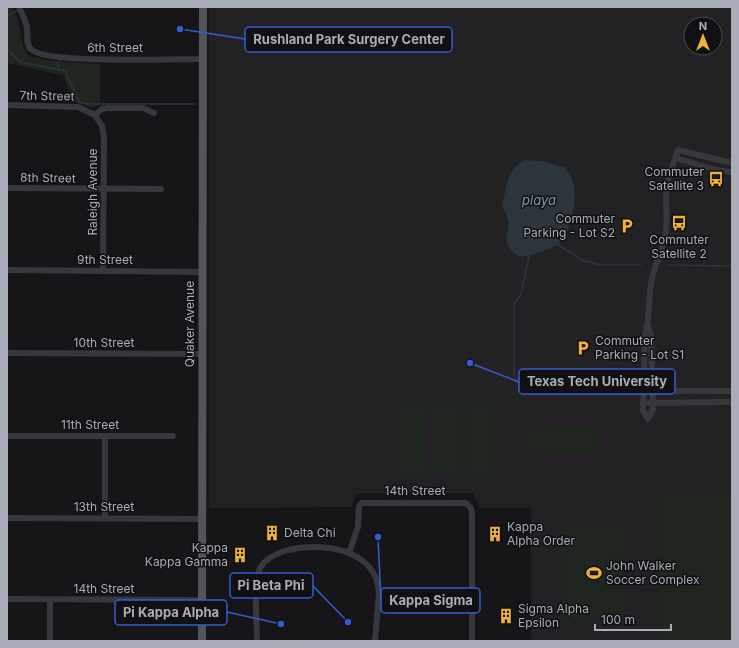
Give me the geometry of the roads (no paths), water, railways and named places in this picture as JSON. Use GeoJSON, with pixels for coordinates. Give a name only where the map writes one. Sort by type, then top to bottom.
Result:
{"type":"FeatureCollection","features":[{"type":"Feature","properties":{"kind":"main road","name":"Quaker Avenue"},"geometry":{"type":"LineString","coordinates":[[202,641],[203,7]]}},
{"type":"Feature","properties":{"kind":"street","name":"6th Street"},"geometry":{"type":"LineString","coordinates":[[19,7],[27,28],[30,48],[40,54],[68,58],[203,59]]}},
{"type":"Feature","properties":{"kind":"street","name":"7th Street"},"geometry":{"type":"LineString","coordinates":[[7,105],[78,107],[96,115]]}},
{"type":"Feature","properties":{"kind":"street"},"geometry":{"type":"LineString","coordinates":[[96,115],[102,109],[107,108],[143,108],[154,113]]}},
{"type":"Feature","properties":{"kind":"street","name":"Raleigh Avenue"},"geometry":{"type":"LineString","coordinates":[[96,115],[102,126],[104,138],[103,272]]}},
{"type":"Feature","properties":{"kind":"street"},"geometry":{"type":"LineString","coordinates":[[648,325],[645,335],[643,410],[648,419],[653,409],[653,391],[651,335],[648,325],[648,304],[651,280],[663,250],[666,236],[667,186],[678,150],[732,163]]}},
{"type":"Feature","properties":{"kind":"street"},"geometry":{"type":"LineString","coordinates":[[676,158],[715,170],[732,172]]}},
{"type":"Feature","properties":{"kind":"street","name":"8th Street"},"geometry":{"type":"LineString","coordinates":[[7,188],[160,189]]}},
{"type":"Feature","properties":{"kind":"street","name":"9th Street"},"geometry":{"type":"LineString","coordinates":[[7,270],[202,272]]}},
{"type":"Feature","properties":{"kind":"street","name":"10th Street"},"geometry":{"type":"LineString","coordinates":[[7,353],[202,354]]}},
{"type":"Feature","properties":{"kind":"street"},"geometry":{"type":"LineString","coordinates":[[644,391],[732,391]]}},
{"type":"Feature","properties":{"kind":"street"},"geometry":{"type":"LineString","coordinates":[[644,403],[732,402]]}},
{"type":"Feature","properties":{"kind":"street","name":"11th Street"},"geometry":{"type":"LineString","coordinates":[[7,436],[173,436]]}},
{"type":"Feature","properties":{"kind":"street"},"geometry":{"type":"LineString","coordinates":[[105,436],[105,518]]}},
{"type":"Feature","properties":{"kind":"street","name":"14th Street"},"geometry":{"type":"LineString","coordinates":[[349,552],[358,527],[360,505],[365,502],[462,501],[470,505],[472,514],[472,641]]}},
{"type":"Feature","properties":{"kind":"street","name":"13th Street"},"geometry":{"type":"LineString","coordinates":[[7,518],[202,519]]}},
{"type":"Feature","properties":{"kind":"street"},"geometry":{"type":"LineString","coordinates":[[257,641],[257,582],[260,568],[265,561],[279,553],[307,547],[322,547],[349,552],[366,563],[377,580],[379,593],[375,641]]}},
{"type":"Feature","properties":{"kind":"street","name":"14th Street"},"geometry":{"type":"LineString","coordinates":[[7,599],[202,600]]}},
{"type":"Feature","properties":{"kind":"street"},"geometry":{"type":"LineString","coordinates":[[50,600],[50,641]]}},
{"type":"Feature","properties":{"kind":"water","name":"playa"},"geometry":{"type":"Polygon","coordinates":[[[525,160],[542,161],[566,168],[571,176],[574,189],[574,205],[567,231],[559,243],[545,251],[519,257],[508,245],[507,237],[509,223],[502,204],[511,173],[525,160]]]}},
{"type":"Feature","properties":{"kind":"waterway"},"geometry":{"type":"LineString","coordinates":[[7,16],[18,10]]}},
{"type":"Feature","properties":{"kind":"waterway"},"geometry":{"type":"LineString","coordinates":[[7,49],[20,62],[65,71],[79,102],[88,104],[195,104]]}},
{"type":"Feature","properties":{"kind":"waterway"},"geometry":{"type":"LineString","coordinates":[[57,69],[61,58]]}},
{"type":"Feature","properties":{"kind":"waterway"},"geometry":{"type":"LineString","coordinates":[[557,244],[582,260],[601,265],[641,265]]}},
{"type":"Feature","properties":{"kind":"waterway"},"geometry":{"type":"LineString","coordinates":[[529,256],[521,294],[514,304],[514,376],[519,385],[531,390],[622,393]]}},
{"type":"Feature","properties":{"kind":"waterway"},"geometry":{"type":"LineString","coordinates":[[668,265],[732,266]]}},
{"type":"Feature","properties":{"kind":"place","name":"Rushland Park Surgery Center"},"geometry":{"type":"Point","coordinates":[180,29]}},
{"type":"Feature","properties":{"kind":"place","name":"Commuter Satellite 3"},"geometry":{"type":"Point","coordinates":[716,179]}},
{"type":"Feature","properties":{"kind":"place","name":"Commuter Satellite 2"},"geometry":{"type":"Point","coordinates":[679,223]}},
{"type":"Feature","properties":{"kind":"place","name":"Commuter Parking - Lot S2"},"geometry":{"type":"Point","coordinates":[627,226]}},
{"type":"Feature","properties":{"kind":"place","name":"Commuter Parking - Lot S1"},"geometry":{"type":"Point","coordinates":[583,348]}},
{"type":"Feature","properties":{"kind":"place","name":"Texas Tech University"},"geometry":{"type":"Point","coordinates":[470,363]}},
{"type":"Feature","properties":{"kind":"place","name":"Delta Chi"},"geometry":{"type":"Point","coordinates":[272,533]}},
{"type":"Feature","properties":{"kind":"place","name":"Kappa Alpha Order"},"geometry":{"type":"Point","coordinates":[495,534]}},
{"type":"Feature","properties":{"kind":"place","name":"Kappa Sigma"},"geometry":{"type":"Point","coordinates":[378,537]}},
{"type":"Feature","properties":{"kind":"place","name":"Kappa Kappa Gamma"},"geometry":{"type":"Point","coordinates":[240,555]}},
{"type":"Feature","properties":{"kind":"place","name":"John Walker Soccer Complex"},"geometry":{"type":"Point","coordinates":[594,573]}},
{"type":"Feature","properties":{"kind":"place","name":"Sigma Alpha Epsilon"},"geometry":{"type":"Point","coordinates":[506,616]}},
{"type":"Feature","properties":{"kind":"place","name":"Pi Beta Phi"},"geometry":{"type":"Point","coordinates":[348,622]}},
{"type":"Feature","properties":{"kind":"place","name":"Pi Kappa Alpha"},"geometry":{"type":"Point","coordinates":[281,624]}}]}
